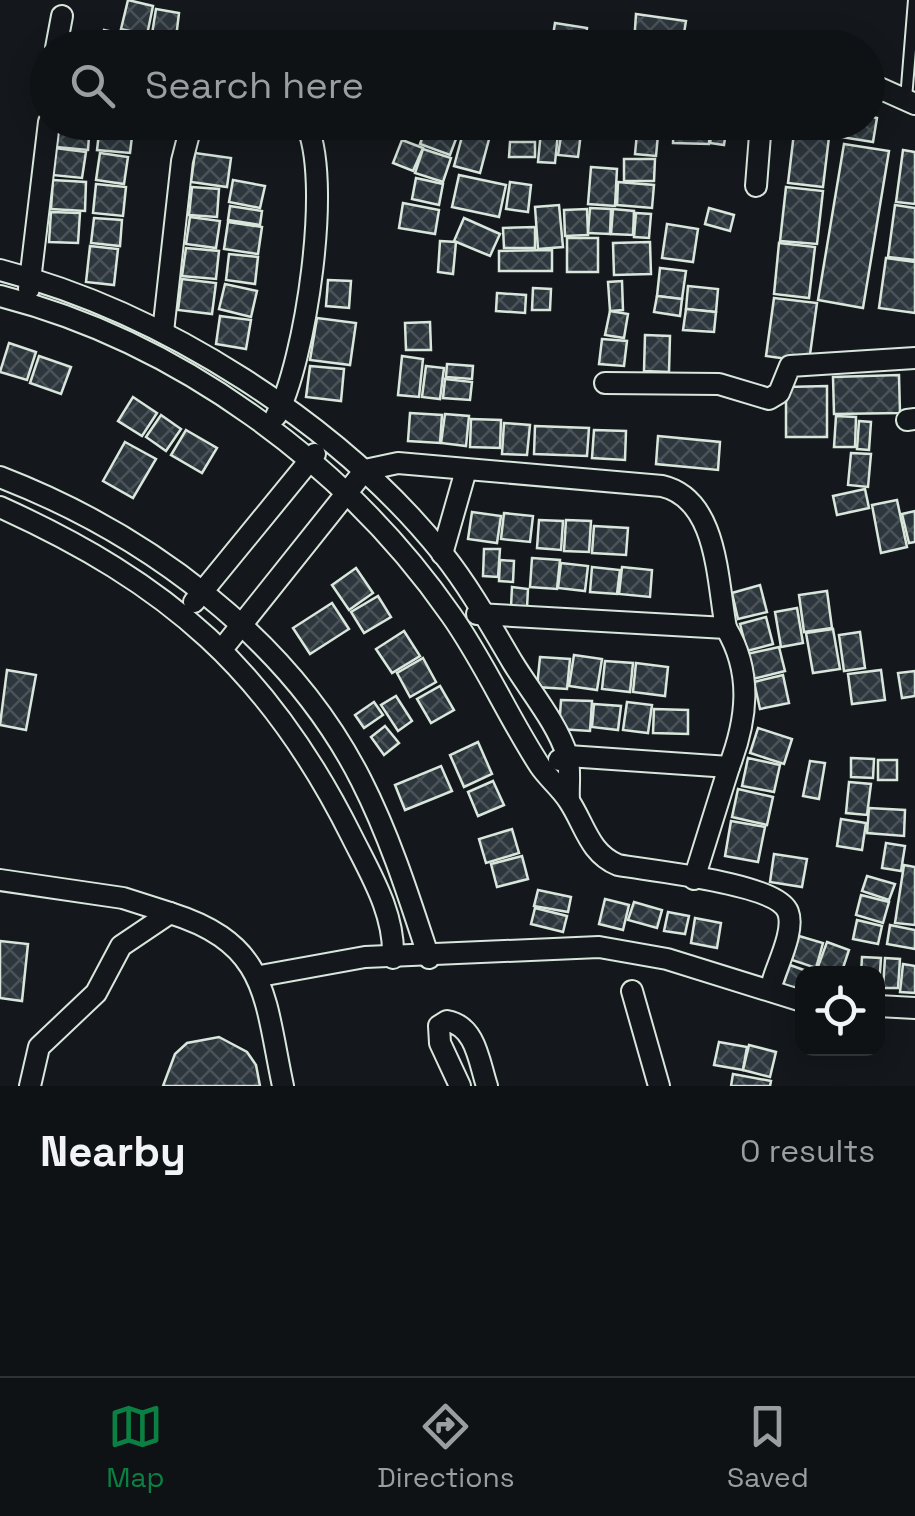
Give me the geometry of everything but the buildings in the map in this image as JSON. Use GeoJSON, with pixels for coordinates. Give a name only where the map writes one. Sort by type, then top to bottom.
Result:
{"type":"FeatureCollection","features":[{"type":"Feature","properties":{"kind":"street"},"geometry":{"type":"LineString","coordinates":[[59,30],[62,16]]}},
{"type":"Feature","properties":{"kind":"street"},"geometry":{"type":"LineString","coordinates":[[885,91],[910,102]]}},
{"type":"Feature","properties":{"kind":"street"},"geometry":{"type":"LineString","coordinates":[[26,302],[47,140]]}},
{"type":"Feature","properties":{"kind":"street"},"geometry":{"type":"LineString","coordinates":[[163,332],[187,140]]}},
{"type":"Feature","properties":{"kind":"street"},"geometry":{"type":"LineString","coordinates":[[268,431],[298,363],[311,280],[316,191],[308,140]]}},
{"type":"Feature","properties":{"kind":"street"},"geometry":{"type":"LineString","coordinates":[[756,186],[760,140]]}},
{"type":"Feature","properties":{"kind":"street"},"geometry":{"type":"LineString","coordinates":[[0,270],[31,278],[163,332],[281,407],[364,470],[442,554],[485,614],[568,756],[569,800]]}},
{"type":"Feature","properties":{"kind":"street"},"geometry":{"type":"LineString","coordinates":[[0,296],[26,302],[185,370],[346,495],[450,612],[541,768],[569,800],[583,830],[606,860],[756,890],[783,904],[790,919],[773,980]]}},
{"type":"Feature","properties":{"kind":"street"},"geometry":{"type":"LineString","coordinates":[[605,382],[719,384],[772,398],[790,366],[915,358]]}},
{"type":"Feature","properties":{"kind":"street"},"geometry":{"type":"LineString","coordinates":[[185,614],[325,440]]}},
{"type":"Feature","properties":{"kind":"street"},"geometry":{"type":"LineString","coordinates":[[223,648],[364,470],[398,463],[662,486],[684,492],[700,510],[726,628],[740,658],[745,691],[744,730],[694,879]]}},
{"type":"Feature","properties":{"kind":"street"},"geometry":{"type":"LineString","coordinates":[[442,554],[466,470]]}},
{"type":"Feature","properties":{"kind":"street"},"geometry":{"type":"LineString","coordinates":[[0,477],[96,520],[202,592],[240,624],[309,702],[359,776],[406,880],[429,958]]}},
{"type":"Feature","properties":{"kind":"street"},"geometry":{"type":"LineString","coordinates":[[0,507],[68,538],[185,614],[223,648],[300,748],[334,801],[384,905],[393,947]]}},
{"type":"Feature","properties":{"kind":"street"},"geometry":{"type":"LineString","coordinates":[[450,612],[726,628]]}},
{"type":"Feature","properties":{"kind":"street"},"geometry":{"type":"LineString","coordinates":[[541,768],[568,756],[729,766]]}},
{"type":"Feature","properties":{"kind":"street"},"geometry":{"type":"LineString","coordinates":[[0,880],[123,898],[203,923],[242,952],[260,976],[283,1086]]}},
{"type":"Feature","properties":{"kind":"street"},"geometry":{"type":"LineString","coordinates":[[30,1086],[39,1047],[96,993],[122,946],[170,913]]}},
{"type":"Feature","properties":{"kind":"street"},"geometry":{"type":"LineString","coordinates":[[260,976],[393,947],[420,930]]}},
{"type":"Feature","properties":{"kind":"street"},"geometry":{"type":"LineString","coordinates":[[393,947],[429,958],[599,948],[667,959],[772,995],[795,999]]}},
{"type":"Feature","properties":{"kind":"street"},"geometry":{"type":"LineString","coordinates":[[632,991],[659,1086]]}},
{"type":"Feature","properties":{"kind":"street"},"geometry":{"type":"LineString","coordinates":[[885,1006],[915,1008]]}},
{"type":"Feature","properties":{"kind":"street"},"geometry":{"type":"LineString","coordinates":[[460,1086],[438,1037],[440,1026],[447,1021],[460,1024],[470,1034],[487,1086]]}},
{"type":"Feature","properties":{"kind":"lane"},"geometry":{"type":"LineString","coordinates":[[910,102],[914,0]]}}]}
